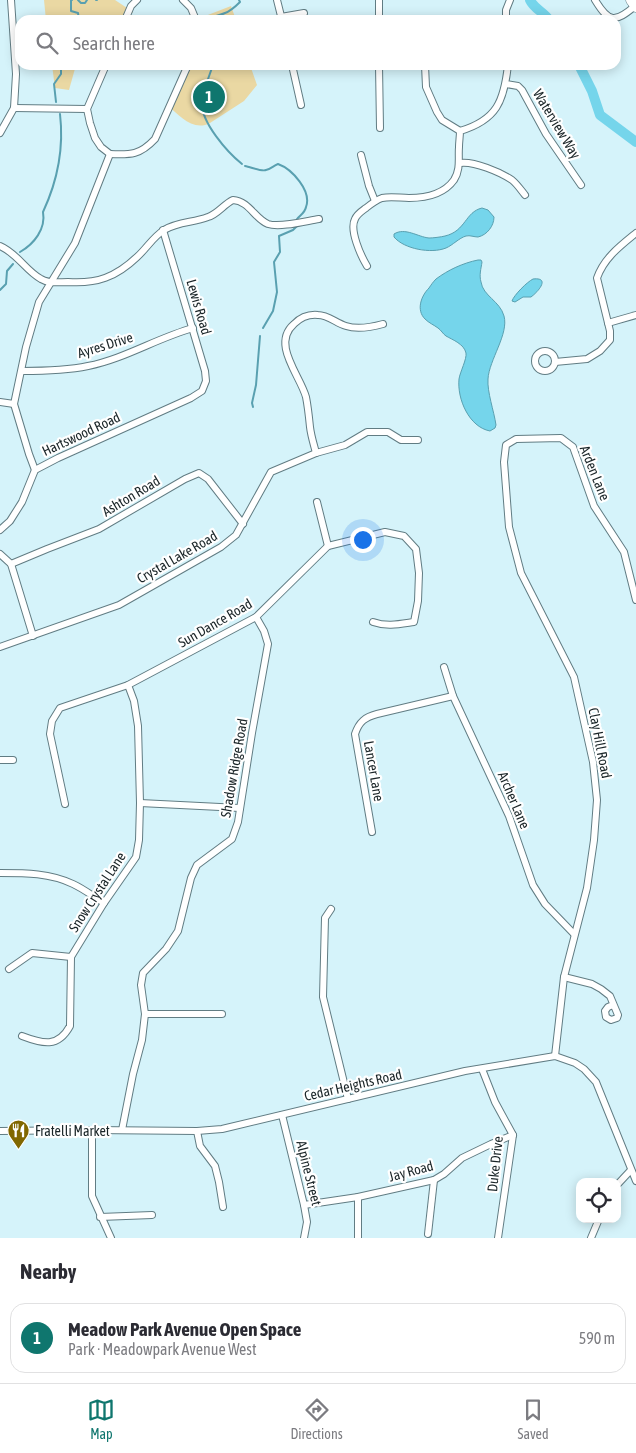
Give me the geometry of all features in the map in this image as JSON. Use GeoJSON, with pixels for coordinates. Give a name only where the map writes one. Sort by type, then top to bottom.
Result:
{"type":"FeatureCollection","features":[{"type":"Feature","properties":{"kind":"main road"},"geometry":{"type":"LineString","coordinates":[[631,0],[636,7]]}},
{"type":"Feature","properties":{"kind":"street"},"geometry":{"type":"LineString","coordinates":[[11,0],[15,59]]}},
{"type":"Feature","properties":{"kind":"street"},"geometry":{"type":"LineString","coordinates":[[127,15],[130,6],[137,0]]}},
{"type":"Feature","properties":{"kind":"street"},"geometry":{"type":"LineString","coordinates":[[183,0],[191,8],[194,15]]}},
{"type":"Feature","properties":{"kind":"street"},"geometry":{"type":"LineString","coordinates":[[277,0],[280,15]]}},
{"type":"Feature","properties":{"kind":"street"},"geometry":{"type":"LineString","coordinates":[[379,0],[379,15]]}},
{"type":"Feature","properties":{"kind":"street"},"geometry":{"type":"LineString","coordinates":[[506,15],[510,0]]}},
{"type":"Feature","properties":{"kind":"street"},"geometry":{"type":"LineString","coordinates":[[595,0],[607,15]]}},
{"type":"Feature","properties":{"kind":"street"},"geometry":{"type":"LineString","coordinates":[[621,17],[636,7]]}},
{"type":"Feature","properties":{"kind":"street"},"geometry":{"type":"LineString","coordinates":[[296,15],[304,13]]}},
{"type":"Feature","properties":{"kind":"street"},"geometry":{"type":"LineString","coordinates":[[0,133],[14,108],[16,70]]}},
{"type":"Feature","properties":{"kind":"street"},"geometry":{"type":"LineString","coordinates":[[104,70],[87,109],[90,123],[95,138],[110,154],[128,155],[139,152],[147,147],[154,138],[186,70]]}},
{"type":"Feature","properties":{"kind":"street"},"geometry":{"type":"LineString","coordinates":[[293,70],[301,105]]}},
{"type":"Feature","properties":{"kind":"street"},"geometry":{"type":"LineString","coordinates":[[379,70],[380,128]]}},
{"type":"Feature","properties":{"kind":"street"},"geometry":{"type":"LineString","coordinates":[[425,70],[426,87],[436,112],[442,120],[460,131],[474,127],[489,118],[501,101],[507,70]]}},
{"type":"Feature","properties":{"kind":"street","name":"Waterview Way"},"geometry":{"type":"LineString","coordinates":[[506,84],[518,86],[522,90],[546,134],[581,185]]}},
{"type":"Feature","properties":{"kind":"street"},"geometry":{"type":"LineString","coordinates":[[14,108],[87,109]]}},
{"type":"Feature","properties":{"kind":"street"},"geometry":{"type":"LineString","coordinates":[[367,266],[359,252],[354,230],[355,218],[380,198],[424,197],[442,191],[455,179],[460,163],[458,148],[460,131]]}},
{"type":"Feature","properties":{"kind":"street"},"geometry":{"type":"LineString","coordinates":[[35,470],[14,404],[26,347],[39,302],[75,243],[110,154]]}},
{"type":"Feature","properties":{"kind":"street"},"geometry":{"type":"LineString","coordinates":[[361,155],[375,201]]}},
{"type":"Feature","properties":{"kind":"street"},"geometry":{"type":"LineString","coordinates":[[460,163],[477,164],[505,176],[516,184],[525,195]]}},
{"type":"Feature","properties":{"kind":"street"},"geometry":{"type":"LineString","coordinates":[[0,246],[9,250],[21,263],[42,280],[80,283],[100,281],[119,272],[137,257],[157,234],[163,230],[181,222],[208,217],[233,200],[242,202],[261,220],[270,225],[282,226],[319,219]]}},
{"type":"Feature","properties":{"kind":"street","name":"Lewis Road"},"geometry":{"type":"LineString","coordinates":[[163,230],[205,371],[206,381],[202,392]]}},
{"type":"Feature","properties":{"kind":"street"},"geometry":{"type":"LineString","coordinates":[[555,362],[588,359],[600,351],[610,340],[610,331],[597,278],[605,260],[636,233]]}},
{"type":"Feature","properties":{"kind":"street"},"geometry":{"type":"LineString","coordinates":[[316,453],[305,394],[288,359],[285,346],[286,335],[293,324],[307,315],[320,314],[346,326],[360,328],[383,324]]}},
{"type":"Feature","properties":{"kind":"street"},"geometry":{"type":"LineString","coordinates":[[608,323],[636,315]]}},
{"type":"Feature","properties":{"kind":"street","name":"Ayres Drive"},"geometry":{"type":"LineString","coordinates":[[22,371],[87,366],[118,357],[193,328]]}},
{"type":"Feature","properties":{"kind":"street","name":"Hartswood Road"},"geometry":{"type":"LineString","coordinates":[[0,530],[10,521],[22,502],[35,470],[202,392]]}},
{"type":"Feature","properties":{"kind":"street"},"geometry":{"type":"LineString","coordinates":[[0,402],[14,404]]}},
{"type":"Feature","properties":{"kind":"street","name":"Crystal Lake Road"},"geometry":{"type":"LineString","coordinates":[[0,648],[119,605],[220,547],[236,536],[271,472],[316,453],[345,445],[367,432],[388,432],[401,440],[418,440]]}},
{"type":"Feature","properties":{"kind":"street","name":"Arden Lane"},"geometry":{"type":"LineString","coordinates":[[506,445],[516,439],[561,438],[573,447],[594,506],[624,552],[636,600]]}},
{"type":"Feature","properties":{"kind":"street","name":"Clay Hill Road"},"geometry":{"type":"LineString","coordinates":[[506,445],[504,462],[509,527],[522,573],[574,677],[593,762],[597,800],[594,840],[587,888],[564,977],[555,1056]]}},
{"type":"Feature","properties":{"kind":"street","name":"Ashton Road"},"geometry":{"type":"LineString","coordinates":[[11,564],[100,529],[185,479],[199,473],[208,479],[244,524]]}},
{"type":"Feature","properties":{"kind":"street"},"geometry":{"type":"LineString","coordinates":[[318,502],[328,546],[385,532],[404,536],[416,549],[419,574],[418,601],[414,622],[392,626],[382,626],[373,622]]}},
{"type":"Feature","properties":{"kind":"street","name":"Sun Dance Road"},"geometry":{"type":"LineString","coordinates":[[65,804],[50,734],[52,721],[60,708],[128,685],[256,617],[328,546]]}},
{"type":"Feature","properties":{"kind":"street"},"geometry":{"type":"LineString","coordinates":[[0,554],[11,564],[33,636]]}},
{"type":"Feature","properties":{"kind":"street","name":"Shadow Ridge Road"},"geometry":{"type":"LineString","coordinates":[[122,1130],[142,1040],[145,1014],[141,985],[143,973],[166,949],[178,931],[191,878],[197,865],[232,839],[238,822],[268,644],[256,617]]}},
{"type":"Feature","properties":{"kind":"street","name":"Archer Lane"},"geometry":{"type":"LineString","coordinates":[[444,667],[453,696],[509,816],[533,885],[545,904],[574,934]]}},
{"type":"Feature","properties":{"kind":"street","name":"Snow Crystal Lane"},"geometry":{"type":"LineString","coordinates":[[71,957],[104,903],[136,858],[139,840],[140,803],[138,726],[134,701],[128,685]]}},
{"type":"Feature","properties":{"kind":"street","name":"Lancer Lane"},"geometry":{"type":"LineString","coordinates":[[372,832],[355,734],[360,722],[367,717],[453,696]]}},
{"type":"Feature","properties":{"kind":"street"},"geometry":{"type":"LineString","coordinates":[[0,760],[13,760]]}},
{"type":"Feature","properties":{"kind":"street"},"geometry":{"type":"LineString","coordinates":[[140,803],[240,808]]}},
{"type":"Feature","properties":{"kind":"street"},"geometry":{"type":"LineString","coordinates":[[0,873],[31,873],[53,876],[75,884],[104,903]]}},
{"type":"Feature","properties":{"kind":"street"},"geometry":{"type":"LineString","coordinates":[[331,909],[325,918],[323,997],[348,1099]]}},
{"type":"Feature","properties":{"kind":"street"},"geometry":{"type":"LineString","coordinates":[[9,969],[32,953],[71,957],[70,1026],[65,1035],[55,1042],[37,1042],[22,1036]]}},
{"type":"Feature","properties":{"kind":"street"},"geometry":{"type":"LineString","coordinates":[[564,977],[592,984],[601,989],[610,996],[613,1005]]}},
{"type":"Feature","properties":{"kind":"street"},"geometry":{"type":"LineString","coordinates":[[145,1014],[222,1014]]}},
{"type":"Feature","properties":{"kind":"street"},"geometry":{"type":"LineString","coordinates":[[555,1056],[575,1063],[584,1069],[596,1082],[636,1181]]}},
{"type":"Feature","properties":{"kind":"street","name":"Cedar Heights Road"},"geometry":{"type":"LineString","coordinates":[[0,1131],[197,1131],[222,1129],[431,1079],[482,1068],[555,1056]]}},
{"type":"Feature","properties":{"kind":"street","name":"Duke Drive"},"geometry":{"type":"LineString","coordinates":[[482,1068],[495,1102],[513,1135],[498,1238]]}},
{"type":"Feature","properties":{"kind":"street","name":"Alpine Street"},"geometry":{"type":"LineString","coordinates":[[282,1115],[308,1222],[304,1238]]}},
{"type":"Feature","properties":{"kind":"street"},"geometry":{"type":"LineString","coordinates":[[92,1130],[92,1196],[111,1238]]}},
{"type":"Feature","properties":{"kind":"street"},"geometry":{"type":"LineString","coordinates":[[197,1131],[200,1146],[215,1166],[224,1207]]}},
{"type":"Feature","properties":{"kind":"street","name":"Jay Road"},"geometry":{"type":"LineString","coordinates":[[304,1205],[358,1197],[434,1180],[462,1158],[513,1135]]}},
{"type":"Feature","properties":{"kind":"street"},"geometry":{"type":"LineString","coordinates":[[621,1181],[631,1170]]}},
{"type":"Feature","properties":{"kind":"street"},"geometry":{"type":"LineString","coordinates":[[428,1234],[434,1180]]}},
{"type":"Feature","properties":{"kind":"street"},"geometry":{"type":"LineString","coordinates":[[358,1197],[358,1238]]}},
{"type":"Feature","properties":{"kind":"street"},"geometry":{"type":"LineString","coordinates":[[100,1217],[152,1215]]}},
{"type":"Feature","properties":{"kind":"street"},"geometry":{"type":"LineString","coordinates":[[591,1238],[597,1223]]}},
{"type":"Feature","properties":{"kind":"shaded area"},"geometry":{"type":"Polygon","coordinates":[[[44,0],[115,0],[133,12],[130,15],[46,15],[44,0]]]}},
{"type":"Feature","properties":{"kind":"shaded area"},"geometry":{"type":"Polygon","coordinates":[[[231,6],[234,15],[208,15],[231,6]]]}},
{"type":"Feature","properties":{"kind":"shaded area"},"geometry":{"type":"Polygon","coordinates":[[[53,70],[75,70],[69,90],[55,88],[53,70]]]}},
{"type":"Feature","properties":{"kind":"shaded area"},"geometry":{"type":"Polygon","coordinates":[[[182,70],[252,70],[257,85],[244,101],[204,125],[192,124],[167,105],[182,70]]]}},
{"type":"Feature","properties":{"kind":"water"},"geometry":{"type":"Polygon","coordinates":[[[482,208],[488,210],[494,217],[493,224],[489,230],[478,237],[463,237],[440,250],[418,249],[404,245],[394,237],[394,234],[398,232],[412,233],[429,238],[452,234],[472,213],[482,208]]]}},
{"type":"Feature","properties":{"kind":"water"},"geometry":{"type":"Polygon","coordinates":[[[478,260],[482,262],[480,277],[482,287],[499,306],[505,323],[488,379],[496,425],[490,431],[476,424],[470,418],[462,403],[459,379],[465,359],[465,350],[461,345],[428,322],[422,315],[420,307],[424,295],[436,279],[456,267],[478,260]]]}},
{"type":"Feature","properties":{"kind":"water"},"geometry":{"type":"Polygon","coordinates":[[[533,279],[541,280],[542,282],[537,292],[531,297],[523,297],[515,302],[512,301],[515,295],[533,279]]]}},
{"type":"Feature","properties":{"kind":"waterway"},"geometry":{"type":"LineString","coordinates":[[72,0],[71,11],[78,13],[78,15]]}},
{"type":"Feature","properties":{"kind":"waterway"},"geometry":{"type":"LineString","coordinates":[[78,0],[81,3],[85,3],[87,0]]}},
{"type":"Feature","properties":{"kind":"waterway"},"geometry":{"type":"LineString","coordinates":[[220,15],[231,10],[240,2],[239,0]]}},
{"type":"Feature","properties":{"kind":"waterway"},"geometry":{"type":"LineString","coordinates":[[530,0],[544,15]]}},
{"type":"Feature","properties":{"kind":"waterway"},"geometry":{"type":"LineString","coordinates":[[56,102],[54,84],[61,74],[61,70]]}},
{"type":"Feature","properties":{"kind":"waterway"},"geometry":{"type":"LineString","coordinates":[[211,70],[202,103],[203,111],[216,136],[242,164]]}},
{"type":"Feature","properties":{"kind":"waterway"},"geometry":{"type":"LineString","coordinates":[[582,70],[592,91],[600,115],[636,142]]}},
{"type":"Feature","properties":{"kind":"waterway"},"geometry":{"type":"LineString","coordinates":[[20,252],[30,245],[38,235],[43,224],[43,212],[56,177],[60,152],[60,114]]}},
{"type":"Feature","properties":{"kind":"waterway"},"geometry":{"type":"LineString","coordinates":[[245,166],[264,170],[278,164],[300,181],[307,201],[305,211],[297,219]]}},
{"type":"Feature","properties":{"kind":"waterway"},"geometry":{"type":"LineString","coordinates":[[263,328],[273,311],[277,292],[274,262],[280,252],[279,236],[293,230],[298,225]]}},
{"type":"Feature","properties":{"kind":"waterway"},"geometry":{"type":"LineString","coordinates":[[0,290],[6,284],[7,271],[13,264]]}},
{"type":"Feature","properties":{"kind":"waterway"},"geometry":{"type":"LineString","coordinates":[[253,407],[260,336]]}},
{"type":"Feature","properties":{"kind":"place","name":"Meadow Park Avenue Open Space"},"geometry":{"type":"Point","coordinates":[209,97]}},
{"type":"Feature","properties":{"kind":"place","name":"Fratelli Market"},"geometry":{"type":"Point","coordinates":[19,1150]}}]}
